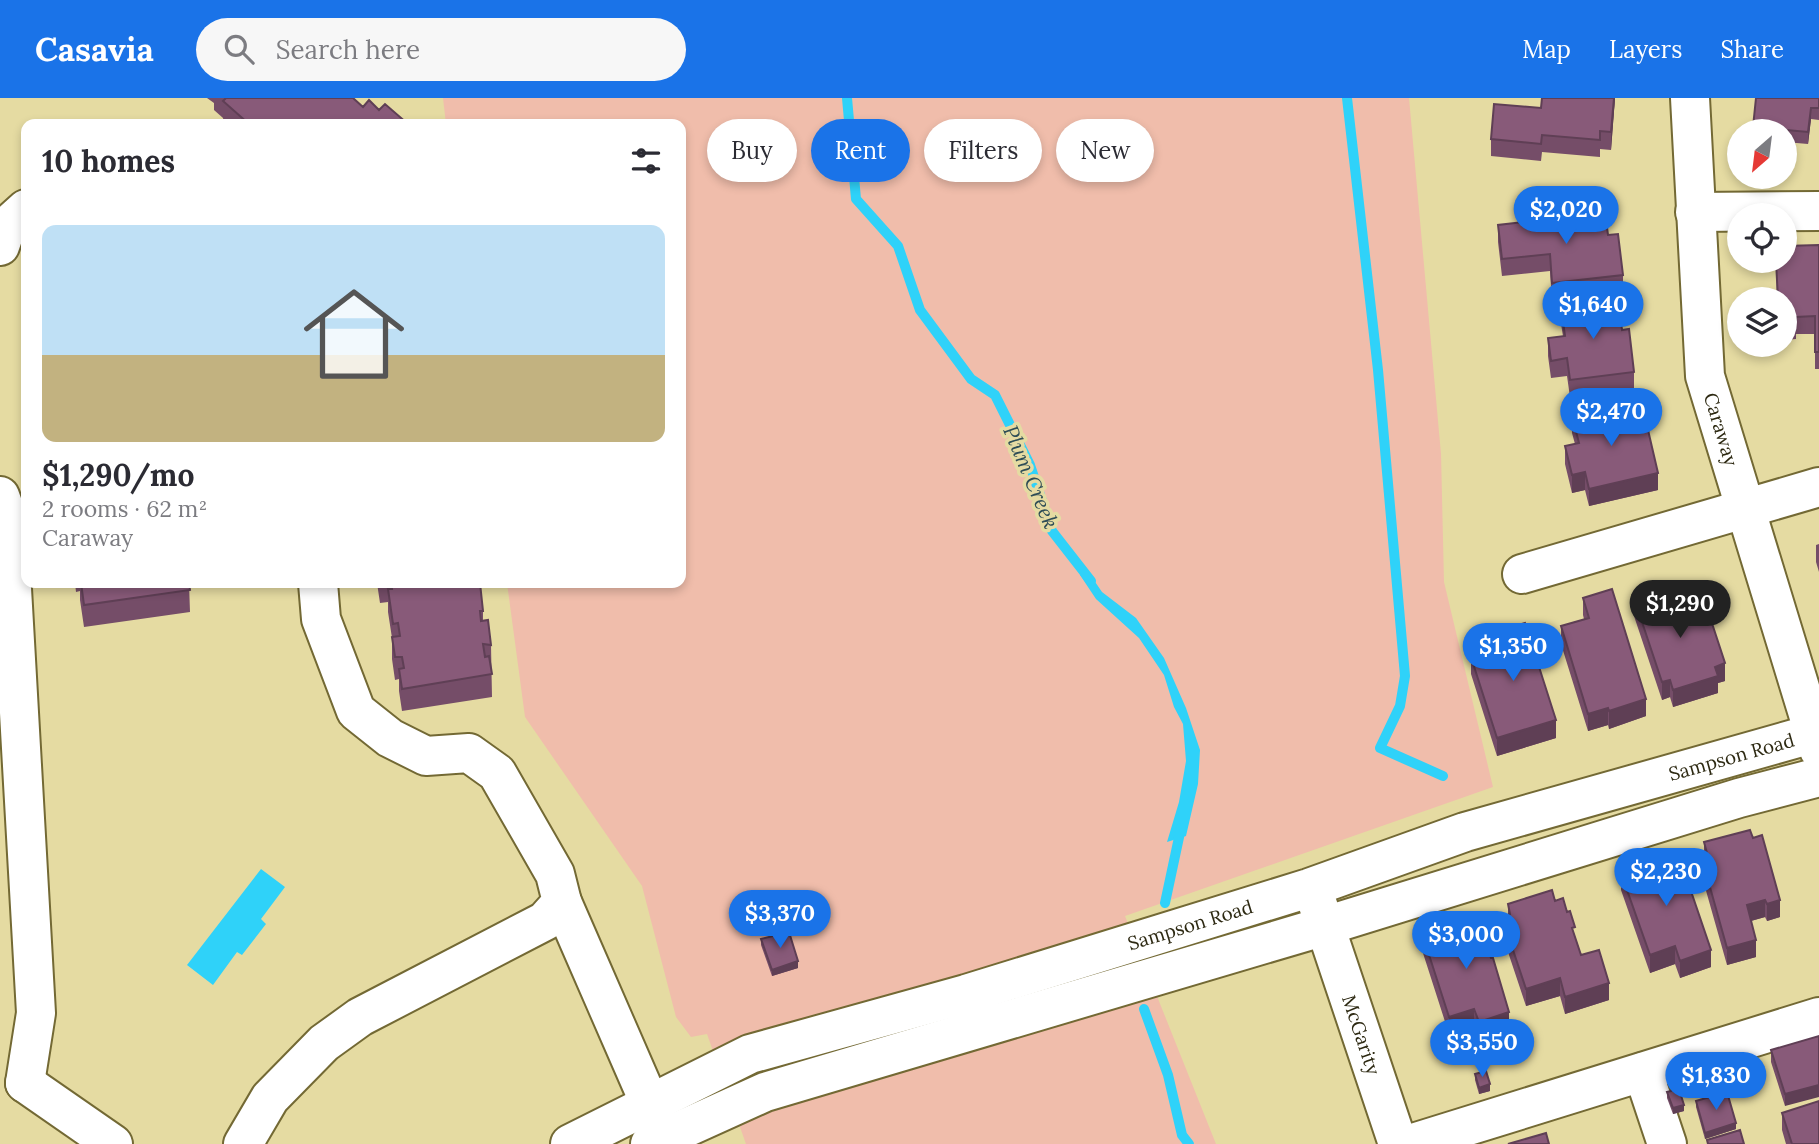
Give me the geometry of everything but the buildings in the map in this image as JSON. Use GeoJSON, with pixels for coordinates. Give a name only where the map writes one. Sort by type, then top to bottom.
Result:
{"type":"FeatureCollection","features":[{"type":"Feature","properties":{"kind":"street","name":"Caraway"},"geometry":{"type":"LineString","coordinates":[[1690,98],[1705,376],[1817,738]]}},
{"type":"Feature","properties":{"kind":"street"},"geometry":{"type":"LineString","coordinates":[[1695,212],[1819,211]]}},
{"type":"Feature","properties":{"kind":"street"},"geometry":{"type":"LineString","coordinates":[[0,246],[7,226],[21,213]]}},
{"type":"Feature","properties":{"kind":"street"},"geometry":{"type":"LineString","coordinates":[[1522,574],[1819,486]]}},
{"type":"Feature","properties":{"kind":"street"},"geometry":{"type":"LineString","coordinates":[[0,496],[8,518],[36,1013],[12,1088],[113,1144]]}},
{"type":"Feature","properties":{"kind":"street"},"geometry":{"type":"LineString","coordinates":[[318,588],[321,619],[356,711],[390,738],[426,756],[469,753],[497,773],[555,874],[562,902],[650,1104]]}},
{"type":"Feature","properties":{"kind":"street","name":"Sampson Road"},"geometry":{"type":"LineString","coordinates":[[570,1144],[750,1054],[967,994],[1309,888],[1465,832],[1817,738]]}},
{"type":"Feature","properties":{"kind":"street","name":"Sampson Road"},"geometry":{"type":"LineString","coordinates":[[650,1144],[765,1092],[1325,926],[1739,798],[1819,777]]}},
{"type":"Feature","properties":{"kind":"street","name":"McGarity"},"geometry":{"type":"LineString","coordinates":[[1309,888],[1319,906],[1398,1144]]}},
{"type":"Feature","properties":{"kind":"street"},"geometry":{"type":"LineString","coordinates":[[243,1144],[270,1098],[324,1043],[359,1017],[545,921],[562,902]]}},
{"type":"Feature","properties":{"kind":"street"},"geometry":{"type":"LineString","coordinates":[[1410,1144],[1819,1017]]}},
{"type":"Feature","properties":{"kind":"street"},"geometry":{"type":"LineString","coordinates":[[1643,1072],[1667,1144]]}},
{"type":"Feature","properties":{"kind":"shaded area"},"geometry":{"type":"Polygon","coordinates":[[[443,98],[1409,98],[1441,454],[1444,582],[1493,787],[1125,916],[1216,1144],[746,1144],[707,1034],[691,1037],[676,1017],[642,886],[525,717],[508,588],[686,588],[686,119],[445,119],[443,98]]]}},
{"type":"Feature","properties":{"kind":"water"},"geometry":{"type":"Polygon","coordinates":[[[1087,570],[1102,592],[1136,618],[1164,658],[1186,708],[1200,750],[1198,784],[1186,836],[1167,842],[1179,802],[1186,761],[1183,724],[1174,707],[1164,675],[1139,638],[1096,599],[1080,575],[1087,570]]]}},
{"type":"Feature","properties":{"kind":"water"},"geometry":{"type":"Polygon","coordinates":[[[261,869],[285,887],[261,919],[266,924],[242,955],[237,952],[213,985],[187,965],[261,869]]]}},
{"type":"Feature","properties":{"kind":"waterway","name":"Plum Creek"},"geometry":{"type":"LineString","coordinates":[[847,98],[856,199],[898,246],[920,310],[971,379],[995,395],[1030,465],[1052,531],[1091,581]]}},
{"type":"Feature","properties":{"kind":"waterway"},"geometry":{"type":"LineString","coordinates":[[1347,98],[1378,370],[1405,676],[1400,706],[1380,748],[1443,776]]}},
{"type":"Feature","properties":{"kind":"waterway","name":"Plum Creek"},"geometry":{"type":"LineString","coordinates":[[1165,903],[1181,828]]}},
{"type":"Feature","properties":{"kind":"waterway","name":"Plum Creek"},"geometry":{"type":"LineString","coordinates":[[1144,1009],[1168,1075],[1182,1135],[1189,1144]]}}]}
